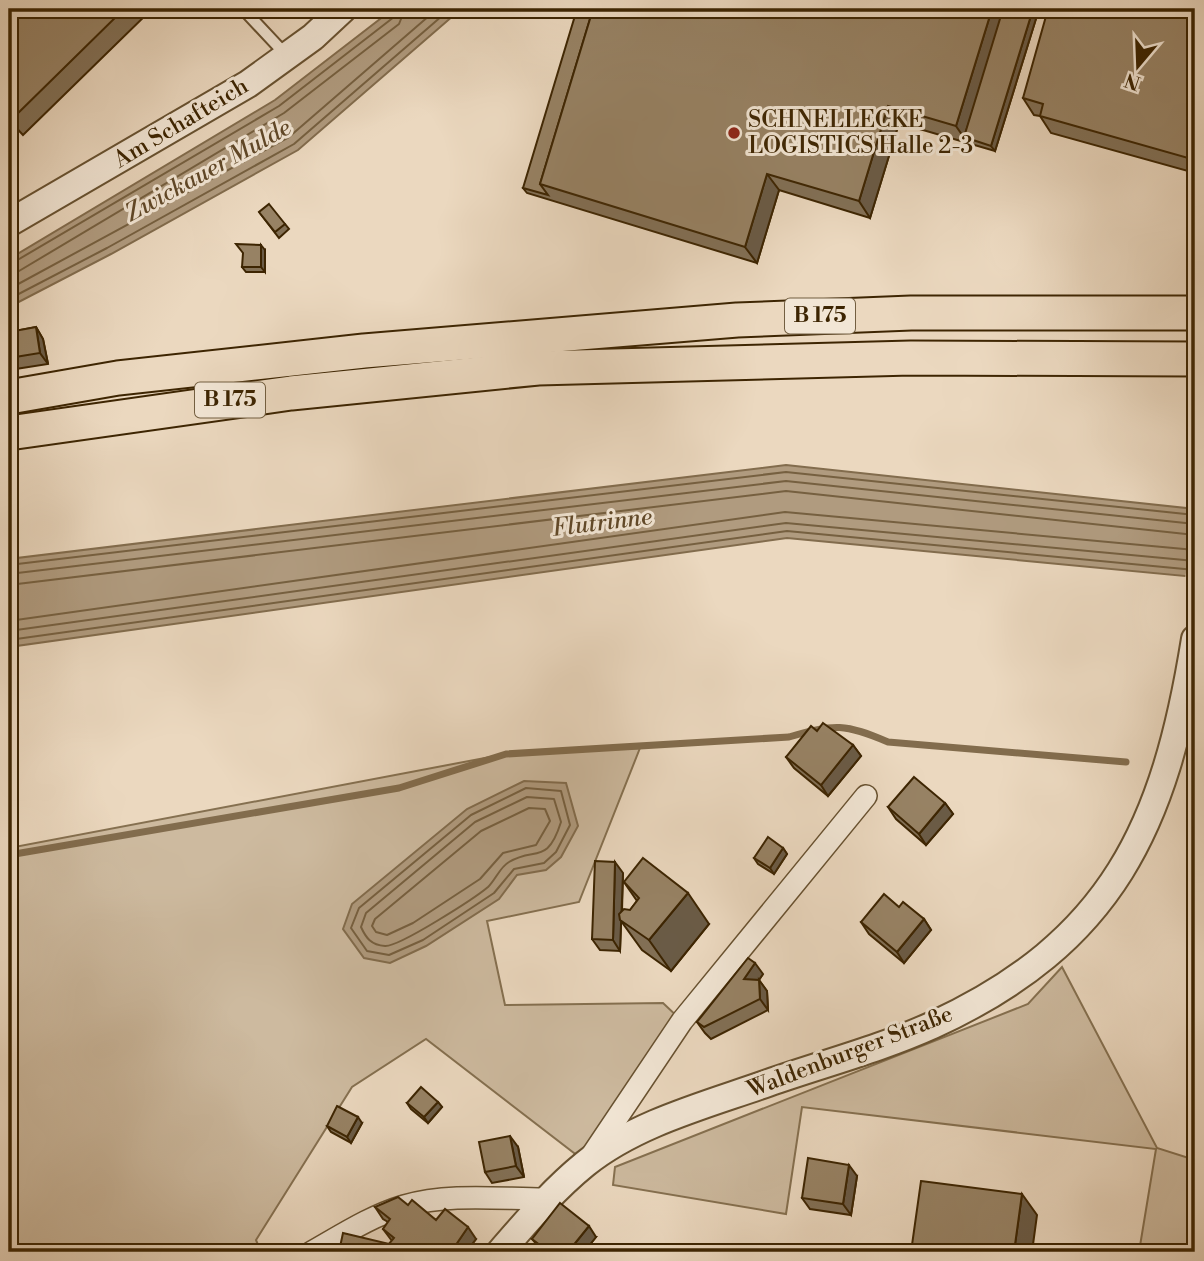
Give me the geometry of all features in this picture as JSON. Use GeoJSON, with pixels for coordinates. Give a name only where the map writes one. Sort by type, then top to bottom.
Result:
{"type":"FeatureCollection","features":[{"type":"Feature","properties":{"kind":"main road","name":"B 175"},"geometry":{"type":"LineString","coordinates":[[9,397],[118,378],[364,351],[737,320],[911,313],[1195,313]]}},
{"type":"Feature","properties":{"kind":"main road","name":"B 175"},"geometry":{"type":"LineString","coordinates":[[9,433],[291,393],[538,368],[911,358],[1195,359]]}},
{"type":"Feature","properties":{"kind":"street","name":"Am Schafteich"},"geometry":{"type":"LineString","coordinates":[[9,223],[248,85],[342,9]]}},
{"type":"Feature","properties":{"kind":"street","name":"Waldenburger Straße"},"geometry":{"type":"LineString","coordinates":[[500,1252],[545,1199],[587,1163],[656,1123],[931,1026],[1002,989],[1069,938],[1116,880],[1153,810],[1186,736],[1184,709],[1195,639]]}},
{"type":"Feature","properties":{"kind":"street","name":"Waldenburger Straße"},"geometry":{"type":"LineString","coordinates":[[587,1163],[682,1021],[866,796]]}},
{"type":"Feature","properties":{"kind":"street"},"geometry":{"type":"LineString","coordinates":[[312,1252],[375,1217],[406,1206],[445,1199],[545,1199]]}},
{"type":"Feature","properties":{"kind":"lane"},"geometry":{"type":"LineString","coordinates":[[243,9],[287,55]]}},
{"type":"Feature","properties":{"kind":"shaded area"},"geometry":{"type":"Polygon","coordinates":[[[640,748],[579,902],[487,921],[505,1005],[663,1003],[682,1021],[587,1163],[426,1039],[352,1087],[256,1240],[261,1252],[9,1252],[9,848],[506,754],[640,748]]]}},
{"type":"Feature","properties":{"kind":"shaded area"},"geometry":{"type":"Polygon","coordinates":[[[1062,967],[1157,1148],[1195,1160],[1195,1252],[1139,1252],[1156,1149],[802,1107],[786,1214],[613,1185],[615,1167],[1028,1004],[1062,967]]]}},
{"type":"Feature","properties":{"kind":"water","name":"Zwickauer Mulde"},"geometry":{"type":"Polygon","coordinates":[[[393,9],[461,9],[298,150],[111,254],[9,307],[9,259],[275,100],[393,9]]]}},
{"type":"Feature","properties":{"kind":"water","name":"Flutrinne"},"geometry":{"type":"Polygon","coordinates":[[[786,465],[1195,509],[1195,577],[787,538],[9,647],[9,559],[786,465]]]}},
{"type":"Feature","properties":{"kind":"water"},"geometry":{"type":"Polygon","coordinates":[[[524,781],[566,783],[578,826],[561,857],[546,870],[517,875],[499,899],[426,946],[390,963],[364,958],[343,929],[352,904],[467,809],[524,781]]]}},
{"type":"Feature","properties":{"kind":"pier"},"geometry":{"type":"Polygon","coordinates":[[[1195,516],[1195,580],[1185,579],[1195,516]]]}},
{"type":"Feature","properties":{"kind":"building"},"geometry":{"type":"Polygon","coordinates":[[[9,9],[124,9],[12,119],[9,116],[9,9]]]}},
{"type":"Feature","properties":{"kind":"building"},"geometry":{"type":"Polygon","coordinates":[[[577,9],[593,9],[540,184],[548,195],[523,188],[577,9]]]}},
{"type":"Feature","properties":{"kind":"building","name":"SCHNELLECKE LOGISTICS Halle 2-3"},"geometry":{"type":"Polygon","coordinates":[[[593,9],[992,9],[956,126],[888,106],[859,201],[767,174],[745,247],[540,184],[593,9]]]}},
{"type":"Feature","properties":{"kind":"building"},"geometry":{"type":"Polygon","coordinates":[[[1003,9],[1033,9],[991,146],[964,137],[1003,9]]]}},
{"type":"Feature","properties":{"kind":"building"},"geometry":{"type":"Polygon","coordinates":[[[1048,9],[1195,9],[1195,160],[1040,116],[1043,104],[1023,98],[1048,9]]]}},
{"type":"Feature","properties":{"kind":"building"},"geometry":{"type":"Polygon","coordinates":[[[269,204],[285,224],[275,232],[259,212],[269,204]]]}},
{"type":"Feature","properties":{"kind":"building"},"geometry":{"type":"Polygon","coordinates":[[[236,244],[261,245],[261,267],[242,267],[243,253],[236,244]]]}},
{"type":"Feature","properties":{"kind":"building"},"geometry":{"type":"Polygon","coordinates":[[[36,327],[40,353],[9,358],[9,332],[36,327]]]}},
{"type":"Feature","properties":{"kind":"building"},"geometry":{"type":"Polygon","coordinates":[[[823,723],[853,745],[821,785],[786,757],[811,726],[817,731],[823,723]]]}},
{"type":"Feature","properties":{"kind":"building"},"geometry":{"type":"Polygon","coordinates":[[[914,777],[945,803],[919,834],[888,807],[914,777]]]}},
{"type":"Feature","properties":{"kind":"building"},"geometry":{"type":"Polygon","coordinates":[[[768,837],[783,848],[770,868],[754,858],[768,837]]]}},
{"type":"Feature","properties":{"kind":"building"},"geometry":{"type":"Polygon","coordinates":[[[643,858],[688,893],[649,940],[620,920],[619,914],[624,909],[630,910],[639,898],[624,882],[643,858]]]}},
{"type":"Feature","properties":{"kind":"building"},"geometry":{"type":"Polygon","coordinates":[[[595,861],[615,862],[613,940],[592,939],[595,861]]]}},
{"type":"Feature","properties":{"kind":"building"},"geometry":{"type":"Polygon","coordinates":[[[884,894],[899,907],[903,902],[924,919],[897,952],[861,922],[884,894]]]}},
{"type":"Feature","properties":{"kind":"building"},"geometry":{"type":"Polygon","coordinates":[[[748,958],[755,963],[744,979],[759,980],[760,999],[704,1027],[697,1022],[748,958]]]}},
{"type":"Feature","properties":{"kind":"building"},"geometry":{"type":"Polygon","coordinates":[[[1195,997],[1195,1018],[1188,1015],[1195,997]]]}},
{"type":"Feature","properties":{"kind":"building"},"geometry":{"type":"Polygon","coordinates":[[[421,1087],[438,1102],[424,1117],[407,1103],[421,1087]]]}},
{"type":"Feature","properties":{"kind":"building"},"geometry":{"type":"Polygon","coordinates":[[[337,1106],[358,1117],[347,1137],[327,1126],[337,1106]]]}},
{"type":"Feature","properties":{"kind":"building"},"geometry":{"type":"Polygon","coordinates":[[[510,1136],[516,1166],[485,1172],[479,1142],[510,1136]]]}},
{"type":"Feature","properties":{"kind":"building"},"geometry":{"type":"Polygon","coordinates":[[[808,1158],[849,1165],[843,1204],[802,1198],[808,1158]]]}},
{"type":"Feature","properties":{"kind":"building"},"geometry":{"type":"Polygon","coordinates":[[[921,1181],[1022,1194],[1014,1252],[911,1252],[921,1181]]]}},
{"type":"Feature","properties":{"kind":"building"},"geometry":{"type":"Polygon","coordinates":[[[398,1197],[408,1205],[412,1200],[436,1220],[445,1209],[468,1227],[451,1252],[360,1252],[340,1247],[343,1233],[389,1244],[394,1238],[383,1229],[390,1219],[375,1207],[398,1197]]]}},
{"type":"Feature","properties":{"kind":"building"},"geometry":{"type":"Polygon","coordinates":[[[560,1203],[589,1226],[568,1252],[549,1252],[532,1239],[560,1203]]]}},
{"type":"Feature","properties":{"kind":"waterway"},"geometry":{"type":"LineString","coordinates":[[9,855],[399,788],[506,754],[789,737],[818,729],[840,728],[888,742],[1126,762]]}},
{"type":"Feature","properties":{"kind":"place","name":"SCHNELLECKE LOGISTICS Halle 2-3"},"geometry":{"type":"Point","coordinates":[734,133]}}]}
